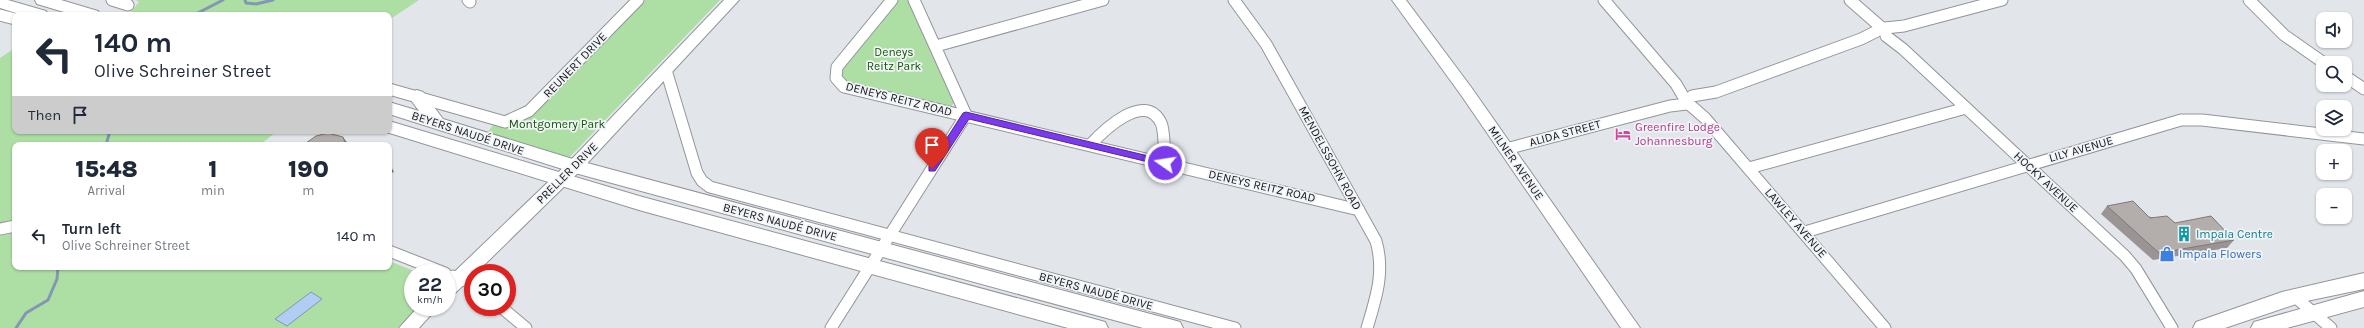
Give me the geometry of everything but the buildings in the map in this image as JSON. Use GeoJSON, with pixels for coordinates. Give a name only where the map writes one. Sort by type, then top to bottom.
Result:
{"type":"FeatureCollection","features":[{"type":"Feature","properties":{"kind":"main road"},"geometry":{"type":"LineString","coordinates":[[43,0],[82,12]]}},
{"type":"Feature","properties":{"kind":"main road","name":"PRELLER DRIVE"},"geometry":{"type":"LineString","coordinates":[[456,278],[561,180],[732,0]]}},
{"type":"Feature","properties":{"kind":"main road","name":"MILNER AVENUE"},"geometry":{"type":"LineString","coordinates":[[1398,0],[1434,45],[1631,328]]}},
{"type":"Feature","properties":{"kind":"main road"},"geometry":{"type":"LineString","coordinates":[[0,3],[30,12]]}},
{"type":"Feature","properties":{"kind":"main road"},"geometry":{"type":"LineString","coordinates":[[417,96],[437,123]]}},
{"type":"Feature","properties":{"kind":"main road","name":"BEYERS NAUDÉ DRIVE"},"geometry":{"type":"LineString","coordinates":[[392,109],[574,166],[884,242],[1173,328]]}},
{"type":"Feature","properties":{"kind":"main road","name":"BEYERS NAUDÉ DRIVE"},"geometry":{"type":"LineString","coordinates":[[392,128],[561,180],[1098,328]]}},
{"type":"Feature","properties":{"kind":"main road"},"geometry":{"type":"LineString","coordinates":[[2203,328],[2294,296],[2338,284],[2364,281]]}},
{"type":"Feature","properties":{"kind":"main road"},"geometry":{"type":"LineString","coordinates":[[2261,328],[2313,312],[2364,299]]}},
{"type":"Feature","properties":{"kind":"main road"},"geometry":{"type":"LineString","coordinates":[[408,328],[420,316]]}},
{"type":"Feature","properties":{"kind":"street"},"geometry":{"type":"LineString","coordinates":[[112,0],[128,5]]}},
{"type":"Feature","properties":{"kind":"street","name":"REUNERT DRIVE"},"geometry":{"type":"LineString","coordinates":[[505,122],[528,111],[550,92],[638,0]]}},
{"type":"Feature","properties":{"kind":"street","name":"DENEYS REITZ ROAD"},"geometry":{"type":"LineString","coordinates":[[892,0],[841,60],[836,73],[838,81],[844,86],[853,90],[1359,210]]}},
{"type":"Feature","properties":{"kind":"street","name":"DENEYS REITZ ROAD"},"geometry":{"type":"LineString","coordinates":[[914,0],[936,46],[966,116]]}},
{"type":"Feature","properties":{"kind":"street"},"geometry":{"type":"LineString","coordinates":[[936,46],[1103,0]]}},
{"type":"Feature","properties":{"kind":"street","name":"MENDELSSOHN ROAD"},"geometry":{"type":"LineString","coordinates":[[1234,0],[1266,44],[1376,241],[1382,262],[1380,285],[1366,328]]}},
{"type":"Feature","properties":{"kind":"street","name":"LAWLEY AVENUE"},"geometry":{"type":"LineString","coordinates":[[1604,0],[1689,100],[1805,232],[1885,328]]}},
{"type":"Feature","properties":{"kind":"street","name":"HOCKY AVENUE"},"geometry":{"type":"LineString","coordinates":[[1850,0],[2131,262],[2172,328]]}},
{"type":"Feature","properties":{"kind":"street","name":"ALIDA STREET"},"geometry":{"type":"LineString","coordinates":[[1506,149],[1670,106],[1716,92],[1861,39],[2002,0]]}},
{"type":"Feature","properties":{"kind":"street"},"geometry":{"type":"LineString","coordinates":[[2249,0],[2284,35],[2316,57]]}},
{"type":"Feature","properties":{"kind":"street"},"geometry":{"type":"LineString","coordinates":[[0,15],[12,18]]}},
{"type":"Feature","properties":{"kind":"street","name":"BEYERS NAUDÉ DRIVE"},"geometry":{"type":"LineString","coordinates":[[666,70],[697,173],[707,185],[720,191],[884,242],[1235,328]]}},
{"type":"Feature","properties":{"kind":"street"},"geometry":{"type":"LineString","coordinates":[[2352,81],[2364,89]]}},
{"type":"Feature","properties":{"kind":"street","name":"BEYERS NAUDÉ DRIVE"},"geometry":{"type":"LineString","coordinates":[[392,90],[505,122]]}},
{"type":"Feature","properties":{"kind":"street"},"geometry":{"type":"LineString","coordinates":[[1749,168],[1966,108]]}},
{"type":"Feature","properties":{"kind":"street"},"geometry":{"type":"LineString","coordinates":[[1090,145],[1122,116],[1134,112],[1147,113],[1158,119],[1161,124],[1165,163]]}},
{"type":"Feature","properties":{"kind":"street"},"geometry":{"type":"LineString","coordinates":[[831,328],[884,242],[966,116]]}},
{"type":"Feature","properties":{"kind":"street","name":"LILY AVENUE"},"geometry":{"type":"LineString","coordinates":[[1805,232],[2172,122],[2188,119],[2364,139]]}},
{"type":"Feature","properties":{"kind":"street"},"geometry":{"type":"LineString","coordinates":[[0,229],[12,227]]}},
{"type":"Feature","properties":{"kind":"street"},"geometry":{"type":"LineString","coordinates":[[392,252],[418,264]]}},
{"type":"Feature","properties":{"kind":"street"},"geometry":{"type":"LineString","coordinates":[[2294,296],[2331,328]]}},
{"type":"Feature","properties":{"kind":"street"},"geometry":{"type":"LineString","coordinates":[[512,316],[526,328]]}},
{"type":"Feature","properties":{"kind":"green space"},"geometry":{"type":"Polygon","coordinates":[[[136,0],[419,0],[392,18],[392,12],[131,12],[139,2],[136,0]]]}},
{"type":"Feature","properties":{"kind":"green space","name":"Montgomery Park"},"geometry":{"type":"Polygon","coordinates":[[[640,0],[720,0],[566,161],[488,132],[495,122],[531,104],[640,0]]]}},
{"type":"Feature","properties":{"kind":"green space","name":"Deneys Reitz Park"},"geometry":{"type":"Polygon","coordinates":[[[896,0],[908,0],[911,4],[954,103],[949,108],[844,87],[837,67],[896,0]]]}},
{"type":"Feature","properties":{"kind":"green space"},"geometry":{"type":"Polygon","coordinates":[[[12,50],[12,134],[273,134],[264,142],[12,142],[12,221],[0,224],[0,58],[12,50]]]}},
{"type":"Feature","properties":{"kind":"green space"},"geometry":{"type":"Polygon","coordinates":[[[12,233],[12,270],[392,270],[392,262],[404,267],[404,316],[410,316],[397,328],[0,328],[0,235],[12,233]]]}},
{"type":"Feature","properties":{"kind":"water"},"geometry":{"type":"Polygon","coordinates":[[[311,292],[322,299],[287,326],[275,319],[311,292]]]}},
{"type":"Feature","properties":{"kind":"waterway"},"geometry":{"type":"LineString","coordinates":[[200,12],[223,0]]}},
{"type":"Feature","properties":{"kind":"waterway"},"geometry":{"type":"LineString","coordinates":[[245,0],[246,3],[256,4],[273,0]]}},
{"type":"Feature","properties":{"kind":"waterway"},"geometry":{"type":"LineString","coordinates":[[107,142],[109,134]]}},
{"type":"Feature","properties":{"kind":"waterway"},"geometry":{"type":"LineString","coordinates":[[16,328],[26,313],[48,300],[57,279],[58,270]]}},
{"type":"Feature","properties":{"kind":"place","name":"Greenfire Lodge Johannesburg"},"geometry":{"type":"Point","coordinates":[1623,134]}},
{"type":"Feature","properties":{"kind":"place","name":"Impala Centre"},"geometry":{"type":"Point","coordinates":[2184,234]}},
{"type":"Feature","properties":{"kind":"place","name":"Impala Flowers"},"geometry":{"type":"Point","coordinates":[2167,254]}},
{"type":"Feature","properties":{"kind":"route"},"geometry":{"type":"LineString","coordinates":[[932,169],[966,116],[1165,163]]}}]}
